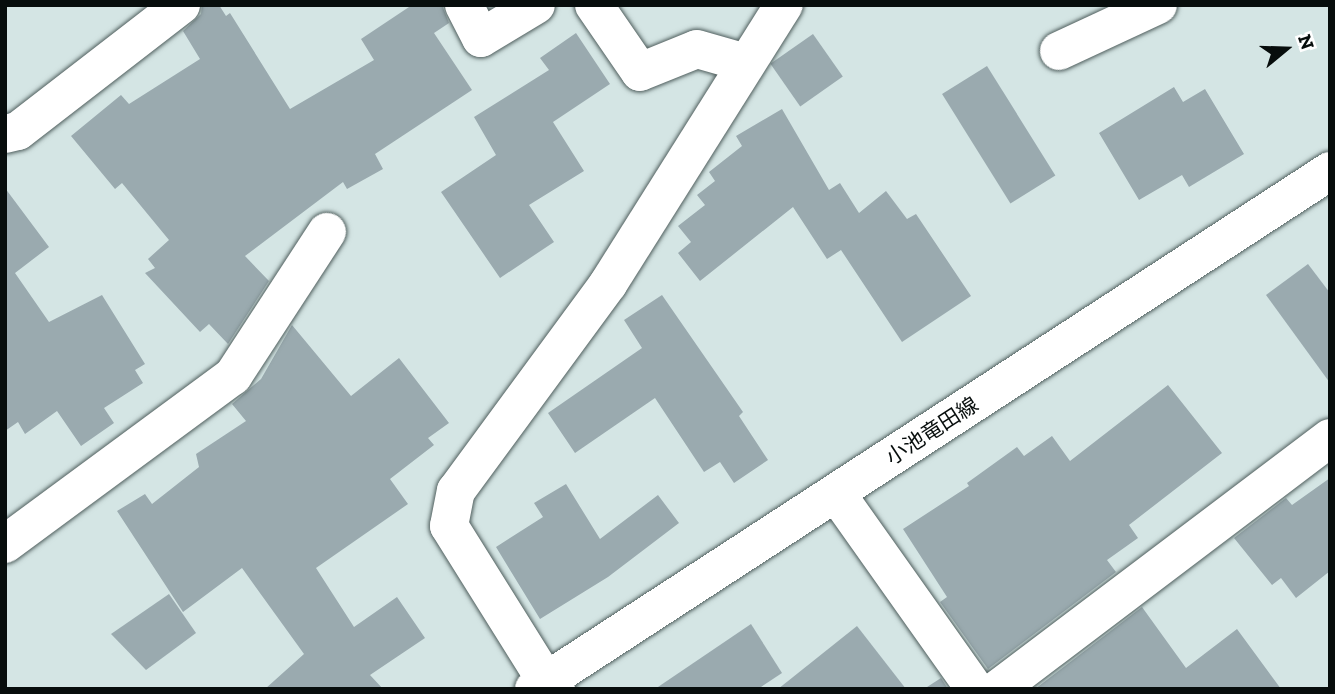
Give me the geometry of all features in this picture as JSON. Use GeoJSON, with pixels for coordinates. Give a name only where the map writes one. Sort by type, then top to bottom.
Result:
{"type":"FeatureCollection","features":[{"type":"Feature","properties":{"kind":"street"},"geometry":{"type":"LineString","coordinates":[[5,134],[18,131],[181,5]]}},
{"type":"Feature","properties":{"kind":"street"},"geometry":{"type":"LineString","coordinates":[[464,5],[481,38],[536,5]]}},
{"type":"Feature","properties":{"kind":"street"},"geometry":{"type":"LineString","coordinates":[[594,5],[640,72],[697,49],[746,63]]}},
{"type":"Feature","properties":{"kind":"street"},"geometry":{"type":"LineString","coordinates":[[545,686],[449,526],[456,491],[608,284],[784,5]]}},
{"type":"Feature","properties":{"kind":"street"},"geometry":{"type":"LineString","coordinates":[[1059,51],[1158,5]]}},
{"type":"Feature","properties":{"kind":"street","name":"小池竜田線"},"geometry":{"type":"LineString","coordinates":[[545,686],[836,493],[1326,182]]}},
{"type":"Feature","properties":{"kind":"street"},"geometry":{"type":"LineString","coordinates":[[5,544],[233,376],[327,232]]}},
{"type":"Feature","properties":{"kind":"street"},"geometry":{"type":"LineString","coordinates":[[998,689],[1330,438]]}},
{"type":"Feature","properties":{"kind":"street"},"geometry":{"type":"LineString","coordinates":[[836,493],[975,689]]}},
{"type":"Feature","properties":{"kind":"building"},"geometry":{"type":"Polygon","coordinates":[[[202,5],[219,5],[226,16],[230,13],[290,109],[374,60],[361,39],[412,5],[442,5],[449,23],[434,33],[472,90],[375,154],[383,169],[347,189],[343,182],[245,256],[269,281],[228,344],[209,324],[200,332],[145,273],[155,268],[148,259],[169,240],[122,183],[115,189],[71,136],[121,95],[129,104],[200,59],[183,31],[201,14],[202,5]]]}},
{"type":"Feature","properties":{"kind":"building"},"geometry":{"type":"Polygon","coordinates":[[[576,33],[610,84],[553,122],[584,171],[529,205],[554,242],[500,278],[441,192],[496,155],[474,117],[549,70],[540,58],[576,33]]]}},
{"type":"Feature","properties":{"kind":"building"},"geometry":{"type":"Polygon","coordinates":[[[813,34],[843,77],[800,106],[770,64],[813,34]]]}},
{"type":"Feature","properties":{"kind":"building"},"geometry":{"type":"Polygon","coordinates":[[[987,66],[1055,175],[1010,203],[942,94],[987,66]]]}},
{"type":"Feature","properties":{"kind":"building"},"geometry":{"type":"Polygon","coordinates":[[[1174,87],[1183,102],[1205,89],[1244,154],[1189,187],[1182,175],[1139,200],[1099,133],[1174,87]]]}},
{"type":"Feature","properties":{"kind":"building"},"geometry":{"type":"Polygon","coordinates":[[[782,109],[829,190],[840,183],[859,213],[886,191],[907,219],[916,214],[971,296],[902,342],[841,250],[827,259],[793,207],[700,281],[678,253],[691,242],[678,226],[705,205],[697,195],[715,181],[709,172],[742,146],[736,136],[782,109]]]}},
{"type":"Feature","properties":{"kind":"building"},"geometry":{"type":"Polygon","coordinates":[[[5,188],[49,247],[15,273],[49,322],[102,295],[145,364],[135,370],[143,383],[104,408],[114,423],[81,446],[57,411],[25,434],[18,422],[5,431],[5,188]]]}},
{"type":"Feature","properties":{"kind":"building"},"geometry":{"type":"Polygon","coordinates":[[[1308,264],[1330,293],[1330,383],[1266,295],[1308,264]]]}},
{"type":"Feature","properties":{"kind":"building"},"geometry":{"type":"Polygon","coordinates":[[[662,295],[743,412],[739,416],[768,460],[734,483],[720,462],[704,472],[655,398],[575,453],[548,413],[642,348],[624,320],[662,295]]]}},
{"type":"Feature","properties":{"kind":"building"},"geometry":{"type":"Polygon","coordinates":[[[292,325],[351,396],[399,358],[449,423],[428,438],[434,445],[390,479],[408,504],[316,568],[354,627],[397,597],[425,638],[370,675],[383,689],[265,689],[304,654],[242,568],[183,612],[117,511],[145,494],[152,504],[199,467],[196,454],[246,421],[232,404],[261,379],[292,325]]]}},
{"type":"Feature","properties":{"kind":"building"},"geometry":{"type":"Polygon","coordinates":[[[1168,385],[1222,453],[1129,525],[1138,538],[1107,560],[1116,572],[988,669],[940,602],[947,597],[903,529],[969,486],[967,483],[1017,447],[1024,456],[1052,436],[1070,461],[1168,385]]]}},
{"type":"Feature","properties":{"kind":"building"},"geometry":{"type":"Polygon","coordinates":[[[1330,478],[1330,571],[1296,598],[1281,578],[1272,585],[1234,538],[1286,498],[1292,505],[1330,478]]]}},
{"type":"Feature","properties":{"kind":"building"},"geometry":{"type":"Polygon","coordinates":[[[566,484],[600,539],[658,495],[679,523],[608,577],[540,619],[496,547],[543,517],[534,503],[566,484]]]}},
{"type":"Feature","properties":{"kind":"building"},"geometry":{"type":"Polygon","coordinates":[[[169,594],[196,633],[146,670],[111,634],[169,594]]]}},
{"type":"Feature","properties":{"kind":"building"},"geometry":{"type":"Polygon","coordinates":[[[1142,607],[1186,668],[1237,629],[1281,689],[1035,689],[1142,607]]]}},
{"type":"Feature","properties":{"kind":"building"},"geometry":{"type":"Polygon","coordinates":[[[751,624],[782,673],[758,689],[655,689],[751,624]]]}},
{"type":"Feature","properties":{"kind":"building"},"geometry":{"type":"Polygon","coordinates":[[[857,626],[906,689],[778,689],[857,626]]]}},
{"type":"Feature","properties":{"kind":"building"},"geometry":{"type":"Polygon","coordinates":[[[941,678],[948,689],[924,689],[941,678]]]}}]}
